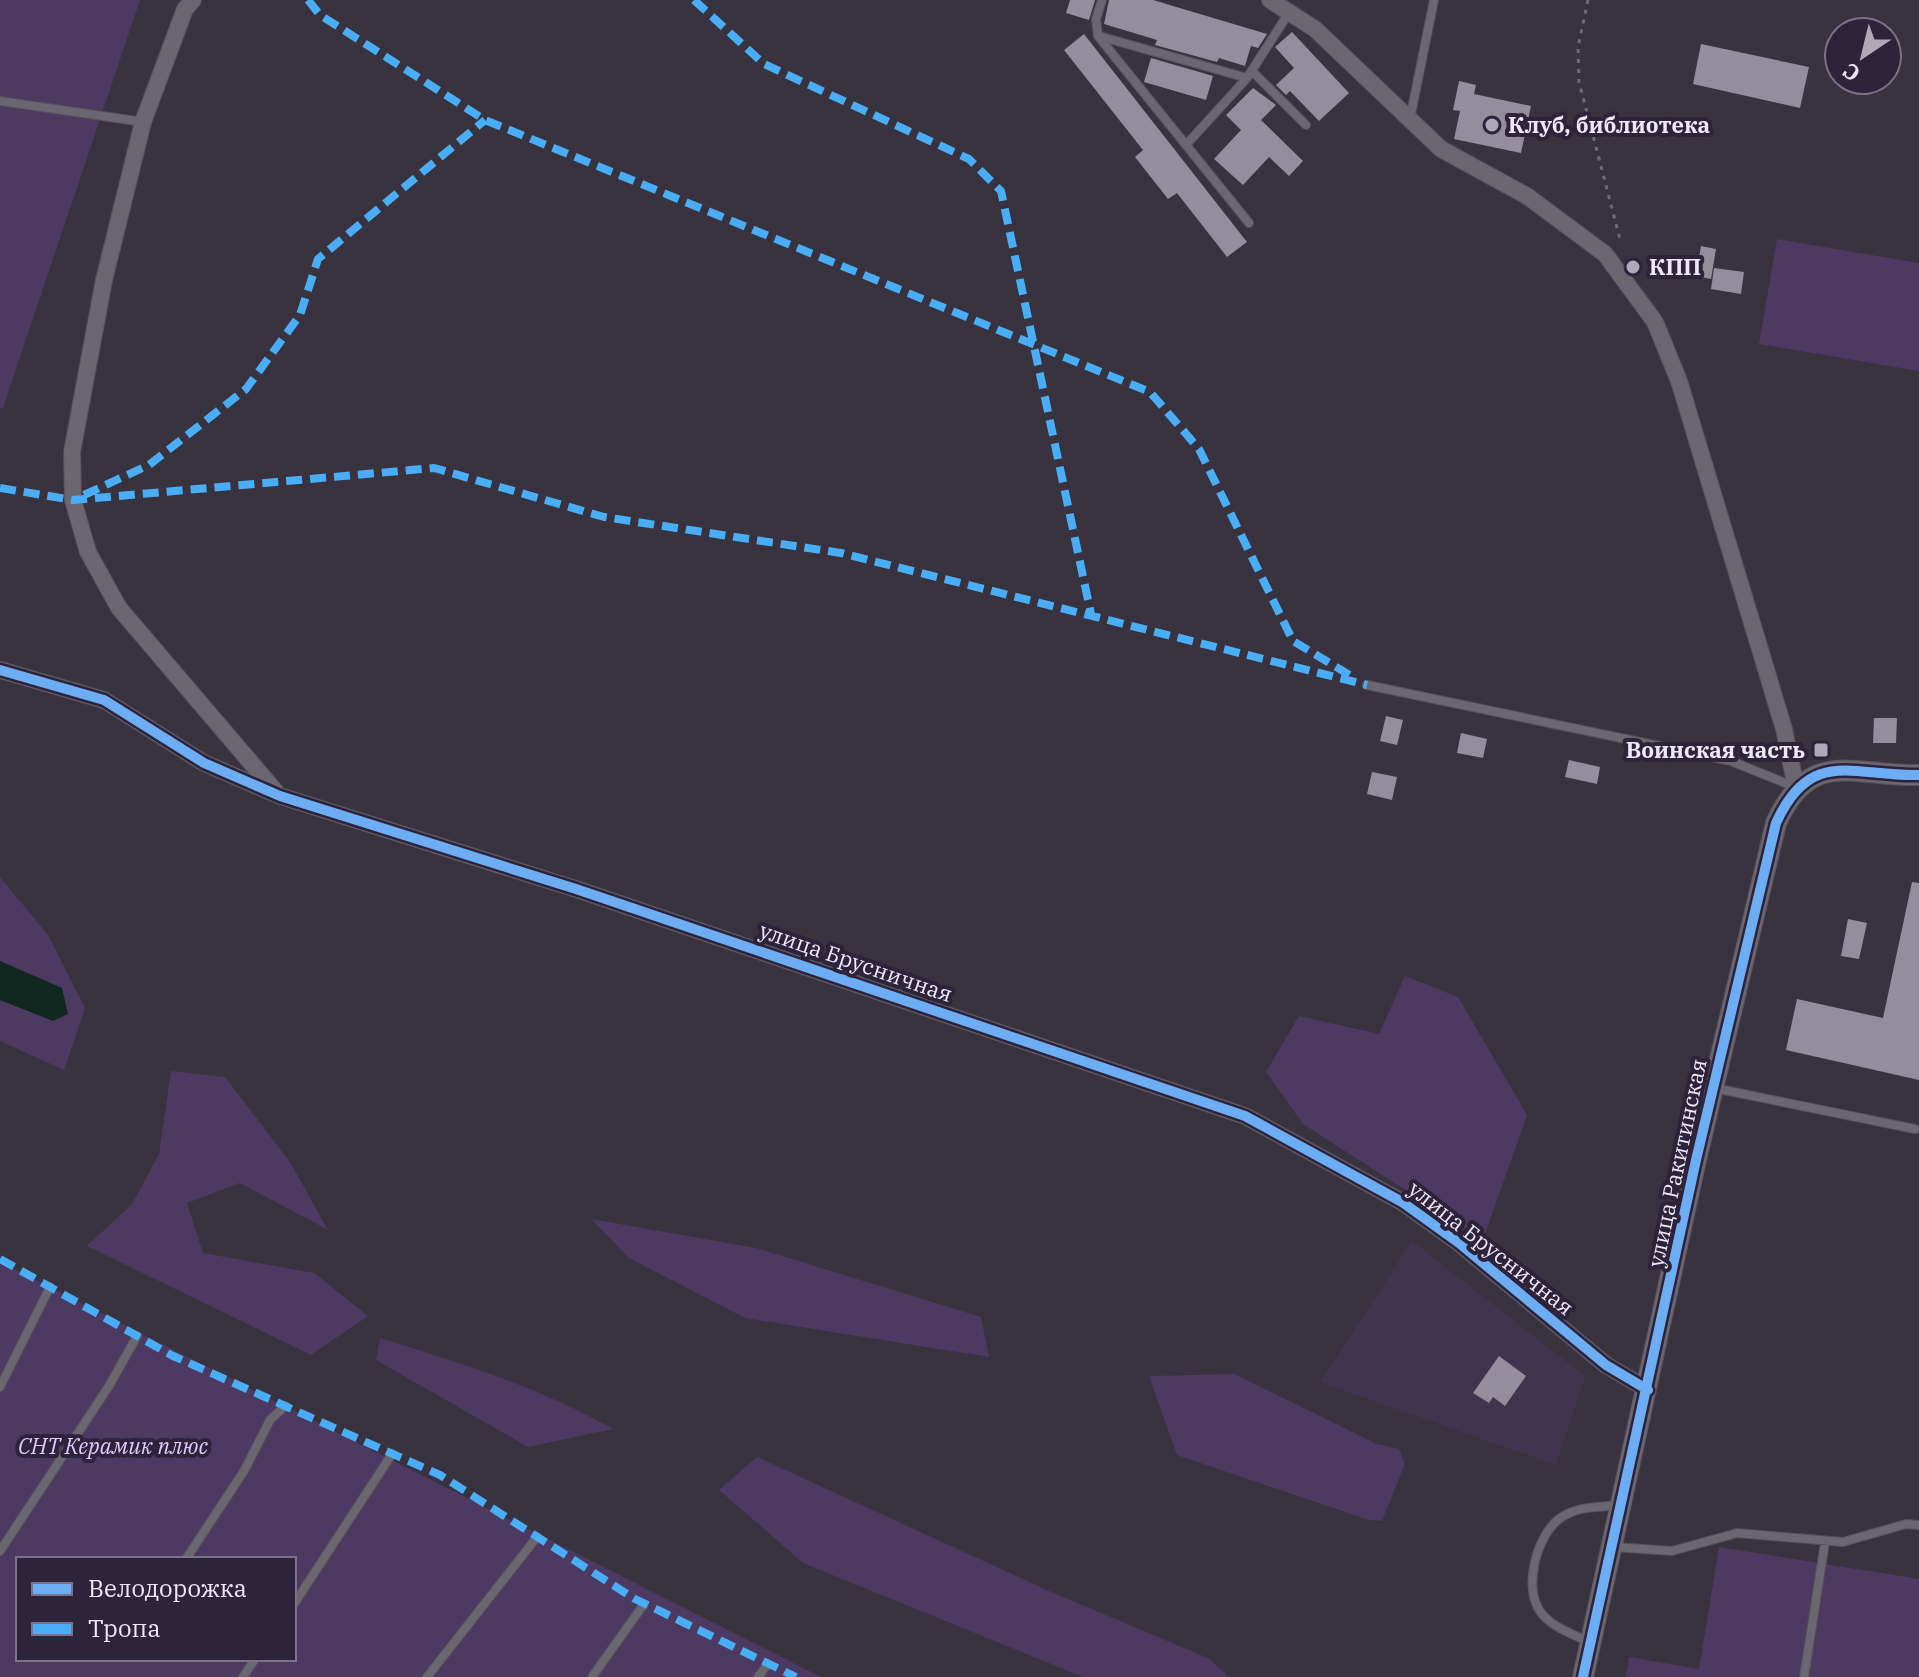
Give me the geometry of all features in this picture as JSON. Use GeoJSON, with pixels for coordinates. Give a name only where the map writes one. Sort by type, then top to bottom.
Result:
{"type":"FeatureCollection","features":[{"type":"Feature","properties":{"kind":"street"},"geometry":{"type":"LineString","coordinates":[[193,0],[185,9],[143,122],[104,280],[72,452],[73,500],[88,552],[119,608],[280,796]]}},
{"type":"Feature","properties":{"kind":"street"},"geometry":{"type":"LineString","coordinates":[[1270,0],[1291,11],[1441,149],[1527,196],[1605,254],[1655,322],[1679,381],[1784,729],[1796,787],[1836,770],[1919,775]]}},
{"type":"Feature","properties":{"kind":"street","name":"улица Брусничная"},"geometry":{"type":"LineString","coordinates":[[0,670],[104,700],[204,763],[280,796],[576,889],[1245,1116],[1402,1202],[1459,1243],[1606,1365],[1648,1390]]}},
{"type":"Feature","properties":{"kind":"street","name":"улица Ракитинская"},"geometry":{"type":"LineString","coordinates":[[1583,1677],[1713,1088],[1776,823],[1796,787]]}},
{"type":"Feature","properties":{"kind":"lane"},"geometry":{"type":"LineString","coordinates":[[1102,0],[1096,19],[1098,36],[1249,223]]}},
{"type":"Feature","properties":{"kind":"lane"},"geometry":{"type":"LineString","coordinates":[[1410,120],[1434,0]]}},
{"type":"Feature","properties":{"kind":"lane"},"geometry":{"type":"LineString","coordinates":[[1186,145],[1250,75],[1291,11]]}},
{"type":"Feature","properties":{"kind":"lane"},"geometry":{"type":"LineString","coordinates":[[1098,36],[1250,75],[1306,125]]}},
{"type":"Feature","properties":{"kind":"lane"},"geometry":{"type":"LineString","coordinates":[[0,101],[143,122]]}},
{"type":"Feature","properties":{"kind":"lane"},"geometry":{"type":"LineString","coordinates":[[1367,685],[1731,761],[1796,787]]}},
{"type":"Feature","properties":{"kind":"lane"},"geometry":{"type":"LineString","coordinates":[[1713,1088],[1915,1129]]}},
{"type":"Feature","properties":{"kind":"lane"},"geometry":{"type":"LineString","coordinates":[[0,1387],[50,1287]]}},
{"type":"Feature","properties":{"kind":"lane"},"geometry":{"type":"LineString","coordinates":[[0,1551],[109,1386],[137,1336]]}},
{"type":"Feature","properties":{"kind":"lane"},"geometry":{"type":"LineString","coordinates":[[187,1557],[244,1471],[270,1420],[285,1406]]}},
{"type":"Feature","properties":{"kind":"lane"},"geometry":{"type":"LineString","coordinates":[[296,1601],[392,1454]]}},
{"type":"Feature","properties":{"kind":"lane"},"geometry":{"type":"LineString","coordinates":[[1591,1643],[1561,1629],[1543,1615],[1532,1596],[1532,1577],[1543,1541],[1558,1520],[1580,1509],[1622,1505]]}},
{"type":"Feature","properties":{"kind":"lane"},"geometry":{"type":"LineString","coordinates":[[1613,1547],[1672,1551],[1737,1533],[1843,1542],[1906,1524],[1919,1525]]}},
{"type":"Feature","properties":{"kind":"lane"},"geometry":{"type":"LineString","coordinates":[[427,1677],[537,1537]]}},
{"type":"Feature","properties":{"kind":"lane"},"geometry":{"type":"LineString","coordinates":[[1804,1677],[1825,1542]]}},
{"type":"Feature","properties":{"kind":"lane"},"geometry":{"type":"LineString","coordinates":[[592,1677],[644,1604]]}},
{"type":"Feature","properties":{"kind":"lane"},"geometry":{"type":"LineString","coordinates":[[758,1677],[768,1664]]}},
{"type":"Feature","properties":{"kind":"path"},"geometry":{"type":"LineString","coordinates":[[1588,0],[1578,47],[1579,82],[1625,257],[1625,283]]}},
{"type":"Feature","properties":{"kind":"shaded area"},"geometry":{"type":"Polygon","coordinates":[[[0,961],[62,988],[68,1014],[53,1021],[0,1000],[0,961]]]}},
{"type":"Feature","properties":{"kind":"shaded area"},"geometry":{"type":"Polygon","coordinates":[[[1412,1241],[1585,1376],[1556,1465],[1320,1382],[1412,1241]]]}},
{"type":"Feature","properties":{"kind":"green space"},"geometry":{"type":"Polygon","coordinates":[[[0,0],[140,0],[3,408],[0,408],[0,0]]]}},
{"type":"Feature","properties":{"kind":"green space"},"geometry":{"type":"Polygon","coordinates":[[[1777,239],[1919,263],[1919,371],[1759,344],[1777,239]]]}},
{"type":"Feature","properties":{"kind":"green space"},"geometry":{"type":"Polygon","coordinates":[[[0,877],[48,935],[85,1008],[64,1070],[0,1041],[0,877]]]}},
{"type":"Feature","properties":{"kind":"green space"},"geometry":{"type":"Polygon","coordinates":[[[1405,976],[1458,997],[1527,1115],[1483,1240],[1303,1124],[1266,1072],[1299,1016],[1379,1034],[1405,976]]]}},
{"type":"Feature","properties":{"kind":"green space"},"geometry":{"type":"Polygon","coordinates":[[[171,1071],[225,1077],[290,1162],[328,1230],[240,1183],[187,1203],[203,1253],[314,1273],[368,1316],[311,1355],[87,1246],[132,1204],[159,1154],[171,1071]]]}},
{"type":"Feature","properties":{"kind":"green space"},"geometry":{"type":"Polygon","coordinates":[[[591,1219],[756,1248],[981,1317],[989,1357],[745,1318],[629,1258],[591,1219]]]}},
{"type":"Feature","properties":{"kind":"green space","name":"СНТ Керамик плюс"},"geometry":{"type":"Polygon","coordinates":[[[0,1262],[821,1677],[0,1677],[0,1262]]]}},
{"type":"Feature","properties":{"kind":"green space"},"geometry":{"type":"Polygon","coordinates":[[[380,1338],[528,1388],[613,1429],[528,1447],[376,1360],[380,1338]]]}},
{"type":"Feature","properties":{"kind":"green space"},"geometry":{"type":"Polygon","coordinates":[[[1234,1374],[1377,1444],[1399,1449],[1405,1464],[1382,1521],[1369,1520],[1177,1455],[1149,1376],[1234,1374]]]}},
{"type":"Feature","properties":{"kind":"green space"},"geometry":{"type":"Polygon","coordinates":[[[757,1457],[1049,1591],[1210,1659],[1229,1677],[1083,1677],[803,1563],[719,1490],[757,1457]]]}},
{"type":"Feature","properties":{"kind":"green space"},"geometry":{"type":"Polygon","coordinates":[[[1719,1547],[1919,1579],[1919,1677],[1626,1677],[1629,1657],[1699,1669],[1719,1547]]]}},
{"type":"Feature","properties":{"kind":"building"},"geometry":{"type":"Polygon","coordinates":[[[1070,0],[1095,0],[1089,20],[1066,13],[1070,0]]]}},
{"type":"Feature","properties":{"kind":"building"},"geometry":{"type":"Polygon","coordinates":[[[1109,0],[1153,0],[1267,34],[1258,48],[1251,46],[1245,66],[1219,58],[1217,62],[1155,45],[1157,40],[1104,24],[1109,0]]]}},
{"type":"Feature","properties":{"kind":"building"},"geometry":{"type":"Polygon","coordinates":[[[1292,32],[1349,93],[1319,121],[1290,91],[1286,95],[1276,85],[1294,68],[1275,47],[1292,32]]]}},
{"type":"Feature","properties":{"kind":"building"},"geometry":{"type":"Polygon","coordinates":[[[1084,34],[1247,242],[1227,257],[1177,193],[1168,199],[1135,157],[1143,150],[1064,50],[1084,34]]]}},
{"type":"Feature","properties":{"kind":"building"},"geometry":{"type":"Polygon","coordinates":[[[1701,44],[1809,67],[1800,108],[1693,84],[1701,44]]]}},
{"type":"Feature","properties":{"kind":"building"},"geometry":{"type":"Polygon","coordinates":[[[1151,58],[1213,76],[1206,100],[1144,82],[1151,58]]]}},
{"type":"Feature","properties":{"kind":"building","name":"Клуб, библиотека"},"geometry":{"type":"Polygon","coordinates":[[[1459,81],[1476,85],[1474,94],[1531,106],[1521,153],[1454,139],[1460,111],[1453,110],[1459,81]]]}},
{"type":"Feature","properties":{"kind":"building"},"geometry":{"type":"Polygon","coordinates":[[[1253,88],[1276,105],[1261,120],[1303,161],[1289,176],[1269,157],[1243,185],[1214,159],[1241,130],[1226,115],[1253,88]]]}},
{"type":"Feature","properties":{"kind":"building"},"geometry":{"type":"Polygon","coordinates":[[[1701,246],[1716,249],[1711,279],[1696,276],[1701,246]]]}},
{"type":"Feature","properties":{"kind":"building"},"geometry":{"type":"Polygon","coordinates":[[[1714,268],[1744,272],[1741,294],[1711,289],[1714,268]]]}},
{"type":"Feature","properties":{"kind":"building"},"geometry":{"type":"Polygon","coordinates":[[[1386,716],[1403,720],[1397,745],[1380,741],[1386,716]]]}},
{"type":"Feature","properties":{"kind":"building"},"geometry":{"type":"Polygon","coordinates":[[[1874,718],[1897,718],[1896,743],[1873,743],[1874,718]]]}},
{"type":"Feature","properties":{"kind":"building"},"geometry":{"type":"Polygon","coordinates":[[[1461,733],[1487,739],[1483,758],[1457,753],[1461,733]]]}},
{"type":"Feature","properties":{"kind":"building"},"geometry":{"type":"Polygon","coordinates":[[[1569,760],[1600,767],[1597,784],[1565,777],[1569,760]]]}},
{"type":"Feature","properties":{"kind":"building"},"geometry":{"type":"Polygon","coordinates":[[[1372,772],[1397,777],[1392,800],[1367,794],[1372,772]]]}},
{"type":"Feature","properties":{"kind":"building"},"geometry":{"type":"Polygon","coordinates":[[[1912,882],[1919,883],[1919,1080],[1786,1050],[1797,999],[1883,1018],[1912,882]]]}},
{"type":"Feature","properties":{"kind":"building"},"geometry":{"type":"Polygon","coordinates":[[[1848,919],[1867,923],[1859,959],[1841,956],[1848,919]]]}},
{"type":"Feature","properties":{"kind":"building"},"geometry":{"type":"Polygon","coordinates":[[[1499,1356],[1526,1376],[1505,1406],[1493,1397],[1489,1403],[1473,1393],[1499,1356]]]}},
{"type":"Feature","properties":{"kind":"marked path"},"geometry":{"type":"LineString","coordinates":[[308,0],[320,15],[485,120],[1150,392],[1199,449],[1293,641],[1353,677]]}},
{"type":"Feature","properties":{"kind":"marked path"},"geometry":{"type":"LineString","coordinates":[[694,0],[764,64],[969,159],[1001,191],[1091,614]]}},
{"type":"Feature","properties":{"kind":"marked path"},"geometry":{"type":"LineString","coordinates":[[84,495],[149,465],[246,389],[300,315],[318,259],[485,120]]}},
{"type":"Feature","properties":{"kind":"marked path"},"geometry":{"type":"LineString","coordinates":[[0,488],[73,500],[434,468],[604,517],[841,553],[1367,685]]}},
{"type":"Feature","properties":{"kind":"marked path"},"geometry":{"type":"LineString","coordinates":[[0,1259],[173,1356],[440,1475],[635,1599],[796,1677]]}},
{"type":"Feature","properties":{"kind":"cycle path"},"geometry":{"type":"LineString","coordinates":[[0,670],[104,700],[204,763],[280,796],[576,889],[1245,1116],[1402,1202],[1459,1243],[1606,1365],[1648,1390]]}},
{"type":"Feature","properties":{"kind":"cycle path"},"geometry":{"type":"LineString","coordinates":[[1583,1677],[1696,1160],[1776,823],[1804,783],[1819,775],[1836,771],[1919,775]]}},
{"type":"Feature","properties":{"kind":"place","name":"Клуб, библиотека"},"geometry":{"type":"Point","coordinates":[1492,125]}},
{"type":"Feature","properties":{"kind":"place","name":"КПП"},"geometry":{"type":"Point","coordinates":[1633,267]}},
{"type":"Feature","properties":{"kind":"place","name":"Воинская часть"},"geometry":{"type":"Point","coordinates":[1821,750]}}]}
